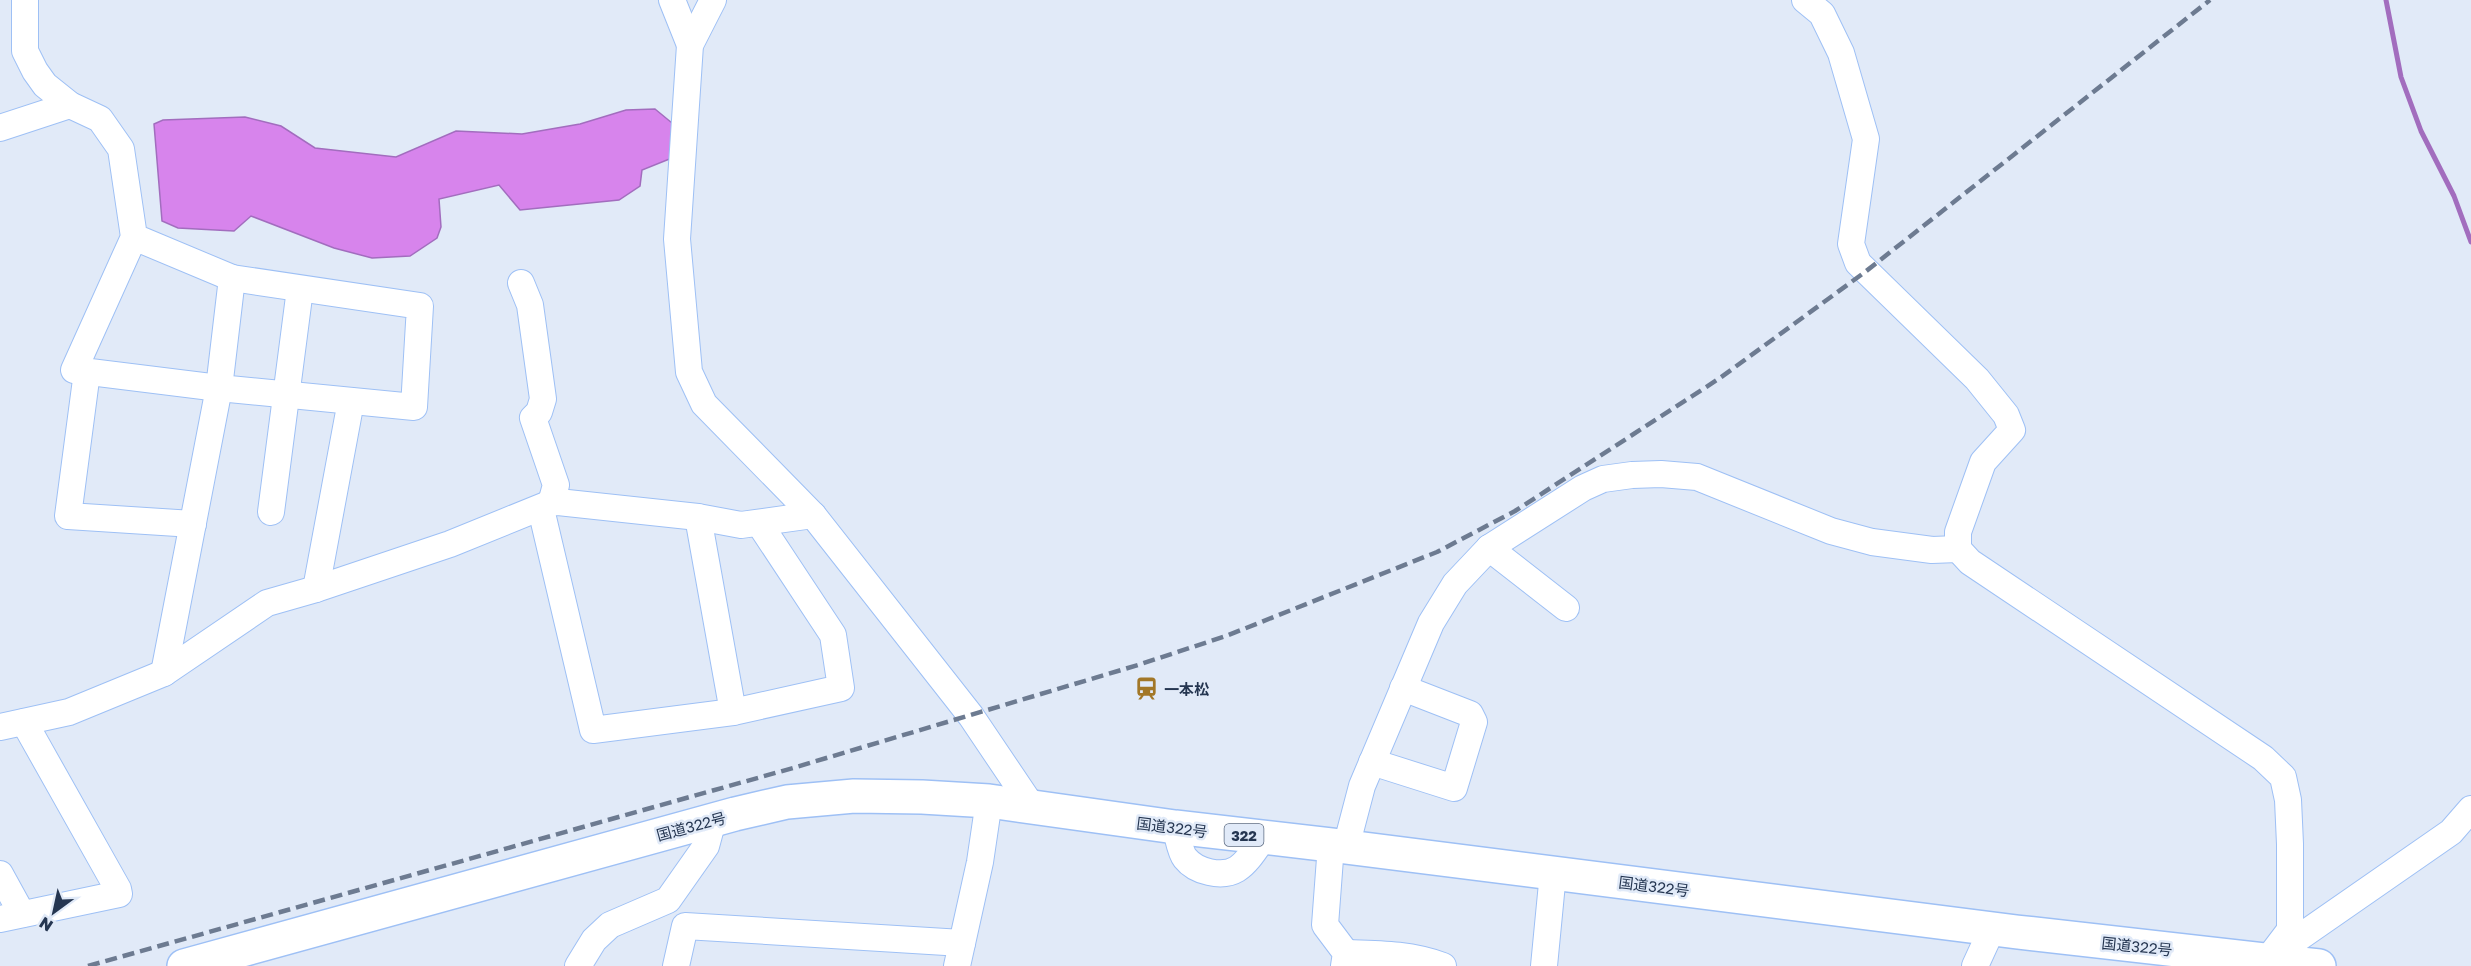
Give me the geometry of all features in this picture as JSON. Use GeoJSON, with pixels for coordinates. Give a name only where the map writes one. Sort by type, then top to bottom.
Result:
{"type":"FeatureCollection","features":[{"type":"Feature","properties":{"kind":"highway","name":"国道322号"},"geometry":{"type":"LineString","coordinates":[[184,966],[713,820],[787,802],[854,796],[989,801],[1175,828],[1338,846],[2247,961],[2319,966]]}},
{"type":"Feature","properties":{"kind":"street"},"geometry":{"type":"LineString","coordinates":[[25,0],[25,51],[45,85],[70,105],[100,119],[121,149],[134,237],[74,370],[219,388],[414,407],[420,306],[232,278],[134,237]]}},
{"type":"Feature","properties":{"kind":"street"},"geometry":{"type":"LineString","coordinates":[[672,0],[690,45]]}},
{"type":"Feature","properties":{"kind":"street"},"geometry":{"type":"LineString","coordinates":[[713,0],[690,45],[677,239],[689,372],[704,404],[813,515],[971,716],[1033,808]]}},
{"type":"Feature","properties":{"kind":"street"},"geometry":{"type":"LineString","coordinates":[[1805,0],[1822,14],[1841,54],[1866,139],[1851,244],[1858,263],[1977,379],[2007,415],[2012,430],[1983,462],[1958,532],[1958,549],[1970,562],[2264,758],[2283,777],[2288,800],[2290,930],[2247,961]]}},
{"type":"Feature","properties":{"kind":"street"},"geometry":{"type":"LineString","coordinates":[[0,128],[70,105]]}},
{"type":"Feature","properties":{"kind":"street"},"geometry":{"type":"LineString","coordinates":[[164,673],[219,388],[232,278]]}},
{"type":"Feature","properties":{"kind":"street"},"geometry":{"type":"LineString","coordinates":[[521,283],[530,305],[543,399],[539,412],[533,418],[556,485],[546,506],[593,730],[734,712],[841,688],[833,634],[759,523]]}},
{"type":"Feature","properties":{"kind":"street"},"geometry":{"type":"LineString","coordinates":[[271,512],[300,289]]}},
{"type":"Feature","properties":{"kind":"street"},"geometry":{"type":"LineString","coordinates":[[87,372],[68,516],[193,524]]}},
{"type":"Feature","properties":{"kind":"street"},"geometry":{"type":"LineString","coordinates":[[316,589],[351,401]]}},
{"type":"Feature","properties":{"kind":"street"},"geometry":{"type":"LineString","coordinates":[[1443,966],[1417,957],[1398,954],[1345,959],[1325,925],[1338,846],[1431,623],[1445,598],[1472,564],[1489,548],[1583,488],[1603,480],[1661,474],[1697,477],[1831,531],[1872,542],[1932,550],[1958,549]]}},
{"type":"Feature","properties":{"kind":"street"},"geometry":{"type":"LineString","coordinates":[[0,874],[11,917],[119,894],[118,889],[12,724],[69,712],[164,673],[267,603],[316,589],[450,543],[558,502],[741,525],[813,515]]}},
{"type":"Feature","properties":{"kind":"street"},"geometry":{"type":"LineString","coordinates":[[698,518],[734,712]]}},
{"type":"Feature","properties":{"kind":"street"},"geometry":{"type":"LineString","coordinates":[[1489,548],[1566,608]]}},
{"type":"Feature","properties":{"kind":"street"},"geometry":{"type":"LineString","coordinates":[[1372,762],[1454,788],[1474,722],[1470,714],[1403,688]]}},
{"type":"Feature","properties":{"kind":"street"},"geometry":{"type":"LineString","coordinates":[[676,966],[685,926],[959,955],[980,862],[989,801]]}},
{"type":"Feature","properties":{"kind":"street"},"geometry":{"type":"LineString","coordinates":[[2247,961],[2451,832],[2469,811]]}},
{"type":"Feature","properties":{"kind":"street"},"geometry":{"type":"LineString","coordinates":[[578,966],[594,940],[610,925],[668,900],[706,846],[713,820]]}},
{"type":"Feature","properties":{"kind":"street"},"geometry":{"type":"LineString","coordinates":[[1544,966],[1553,873]]}},
{"type":"Feature","properties":{"kind":"street"},"geometry":{"type":"LineString","coordinates":[[1975,966],[1992,929]]}},
{"type":"Feature","properties":{"kind":"shaded area"},"geometry":{"type":"Polygon","coordinates":[[[655,109],[672,123],[672,158],[642,170],[640,186],[619,200],[520,210],[499,185],[439,199],[441,227],[437,238],[410,256],[372,258],[334,248],[251,216],[234,231],[178,228],[162,221],[154,124],[163,120],[245,117],[281,126],[315,148],[396,157],[456,131],[522,134],[580,124],[626,110],[655,109]]]}},
{"type":"Feature","properties":{"kind":"waterway"},"geometry":{"type":"LineString","coordinates":[[2386,0],[2401,77],[2421,131],[2454,196],[2471,242]]}},
{"type":"Feature","properties":{"kind":"railway"},"geometry":{"type":"LineString","coordinates":[[88,966],[793,768],[1138,665],[1226,636],[1437,552],[1515,511],[1720,378],[1865,272],[2210,0]]}},
{"type":"Feature","properties":{"kind":"place","name":"一本松"},"geometry":{"type":"Point","coordinates":[1146,689]}}]}
